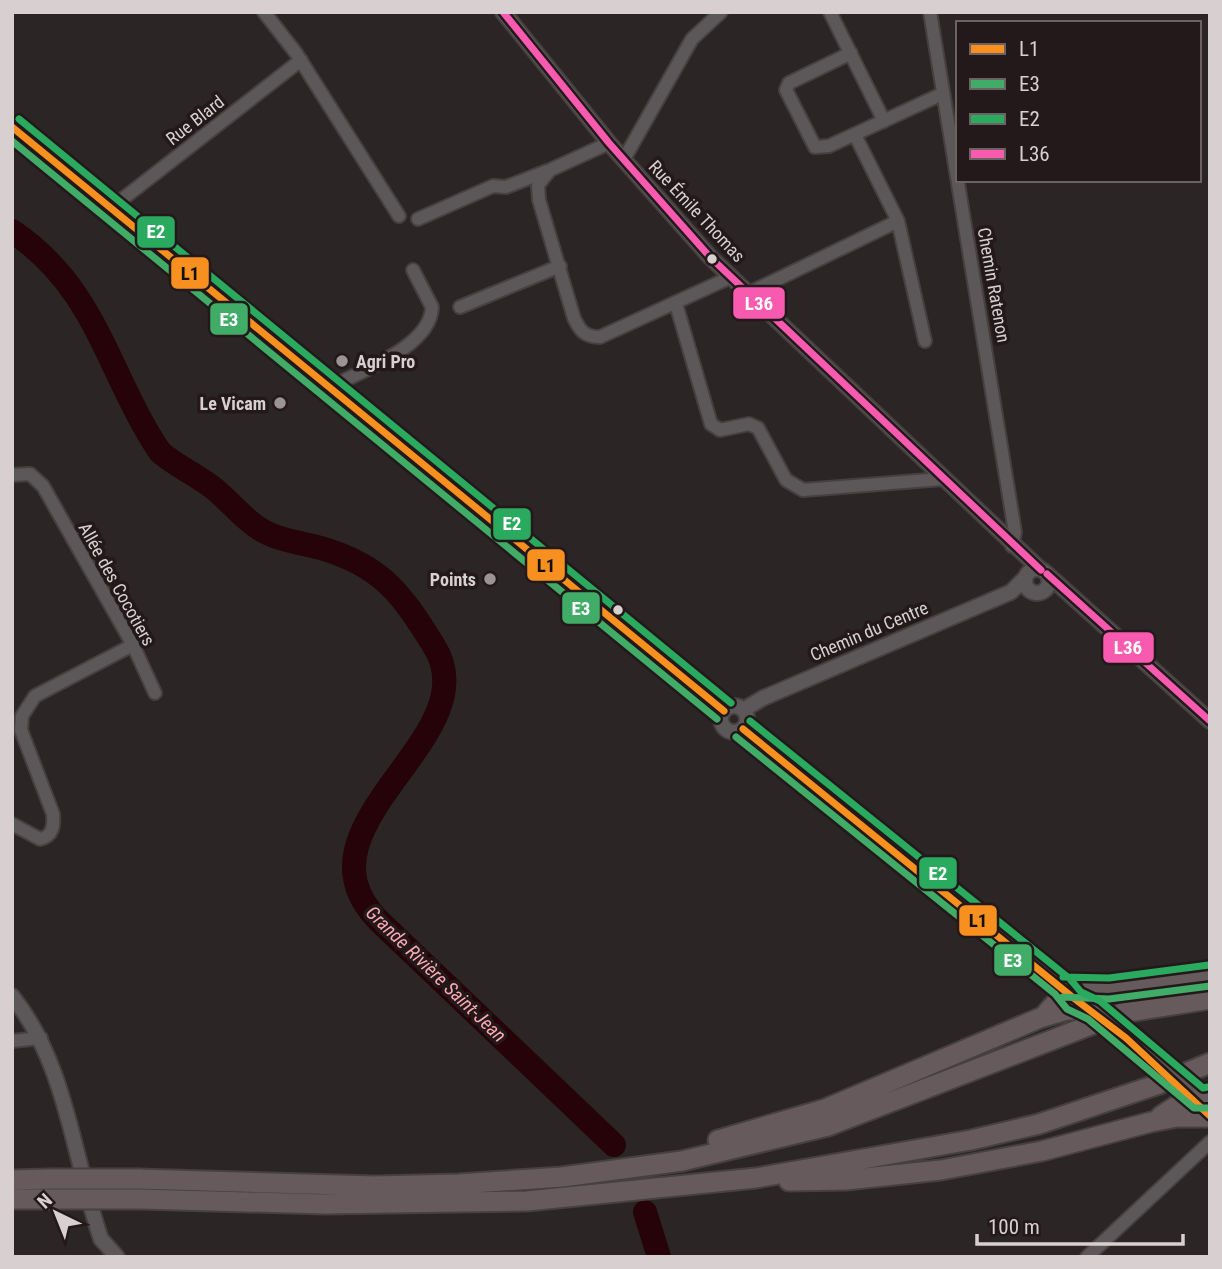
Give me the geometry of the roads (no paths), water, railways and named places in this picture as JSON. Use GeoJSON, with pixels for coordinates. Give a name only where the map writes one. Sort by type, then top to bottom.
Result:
{"type":"FeatureCollection","features":[{"type":"Feature","properties":{"kind":"highway"},"geometry":{"type":"LineString","coordinates":[[1040,1018],[1058,1000],[1063,987],[1109,989],[1210,975]]}},
{"type":"Feature","properties":{"kind":"highway"},"geometry":{"type":"LineString","coordinates":[[562,1177],[766,1128],[825,1109],[1040,1018],[1067,1010],[1096,1012],[1109,989]]}},
{"type":"Feature","properties":{"kind":"highway"},"geometry":{"type":"LineString","coordinates":[[12,1180],[50,1189],[375,1186],[562,1177],[682,1161],[771,1142],[888,1104],[1122,1013],[1210,999]]}},
{"type":"Feature","properties":{"kind":"highway"},"geometry":{"type":"LineString","coordinates":[[140,1189],[326,1204],[527,1201],[756,1178],[971,1140],[1040,1124],[1159,1084],[1210,1063]]}},
{"type":"Feature","properties":{"kind":"highway"},"geometry":{"type":"LineString","coordinates":[[1151,1122],[1184,1101],[1186,1089],[1209,1106]]}},
{"type":"Feature","properties":{"kind":"highway"},"geometry":{"type":"LineString","coordinates":[[756,1178],[800,1182],[941,1170],[1042,1151],[1177,1117],[1209,1106]]}},
{"type":"Feature","properties":{"kind":"highway"},"geometry":{"type":"LineString","coordinates":[[12,1199],[50,1189]]}},
{"type":"Feature","properties":{"kind":"street"},"geometry":{"type":"LineString","coordinates":[[264,12],[300,61],[400,216]]}},
{"type":"Feature","properties":{"kind":"street","name":"Rue Émile Thomas"},"geometry":{"type":"LineString","coordinates":[[503,12],[608,143],[732,277],[1012,546]]}},
{"type":"Feature","properties":{"kind":"street"},"geometry":{"type":"LineString","coordinates":[[624,159],[692,39],[721,12]]}},
{"type":"Feature","properties":{"kind":"street"},"geometry":{"type":"LineString","coordinates":[[830,12],[884,121]]}},
{"type":"Feature","properties":{"kind":"street","name":"Chemin Ratenon"},"geometry":{"type":"LineString","coordinates":[[930,12],[956,173]]}},
{"type":"Feature","properties":{"kind":"street"},"geometry":{"type":"LineString","coordinates":[[851,53],[789,83],[786,90],[815,147],[829,146],[943,94]]}},
{"type":"Feature","properties":{"kind":"street","name":"Rue Blard"},"geometry":{"type":"LineString","coordinates":[[111,208],[300,61]]}},
{"type":"Feature","properties":{"kind":"street"},"geometry":{"type":"LineString","coordinates":[[12,127],[724,711]]}},
{"type":"Feature","properties":{"kind":"street"},"geometry":{"type":"LineString","coordinates":[[855,135],[898,221],[925,341]]}},
{"type":"Feature","properties":{"kind":"street"},"geometry":{"type":"LineString","coordinates":[[418,219],[493,186],[506,187],[550,170],[608,143]]}},
{"type":"Feature","properties":{"kind":"street"},"geometry":{"type":"LineString","coordinates":[[550,170],[542,177],[538,193],[574,318],[589,337],[600,337],[732,277]]}},
{"type":"Feature","properties":{"kind":"street","name":"Chemin Ratenon"},"geometry":{"type":"LineString","coordinates":[[957,182],[1015,532],[1012,546]]}},
{"type":"Feature","properties":{"kind":"street"},"geometry":{"type":"LineString","coordinates":[[749,293],[898,221]]}},
{"type":"Feature","properties":{"kind":"street"},"geometry":{"type":"LineString","coordinates":[[460,307],[560,266]]}},
{"type":"Feature","properties":{"kind":"street"},"geometry":{"type":"LineString","coordinates":[[331,387],[409,345],[427,329],[432,307],[413,270]]}},
{"type":"Feature","properties":{"kind":"street"},"geometry":{"type":"LineString","coordinates":[[676,304],[711,424],[720,430],[749,424],[758,428],[790,485],[803,490],[942,479]]}},
{"type":"Feature","properties":{"kind":"street","name":"Allée des Cocotiers"},"geometry":{"type":"LineString","coordinates":[[12,475],[30,474],[46,492],[133,645],[155,693]]}},
{"type":"Feature","properties":{"kind":"street"},"geometry":{"type":"LineString","coordinates":[[1012,546],[1048,585],[1037,593]]}},
{"type":"Feature","properties":{"kind":"street"},"geometry":{"type":"LineString","coordinates":[[1035,574],[1026,586],[1037,593],[1069,596]]}},
{"type":"Feature","properties":{"kind":"street"},"geometry":{"type":"LineString","coordinates":[[1035,574],[1069,596],[1210,721]]}},
{"type":"Feature","properties":{"kind":"street","name":"Chemin du Centre"},"geometry":{"type":"LineString","coordinates":[[743,710],[762,698],[1011,592],[1035,574]]}},
{"type":"Feature","properties":{"kind":"street","name":"Chemin du Centre"},"geometry":{"type":"LineString","coordinates":[[1011,592],[1037,593]]}},
{"type":"Feature","properties":{"kind":"street"},"geometry":{"type":"LineString","coordinates":[[12,824],[40,839],[50,834],[54,825],[53,814],[21,730],[26,706],[35,696],[133,645]]}},
{"type":"Feature","properties":{"kind":"street"},"geometry":{"type":"LineString","coordinates":[[731,707],[743,710],[746,717],[743,729],[731,732],[724,727],[720,719],[724,711],[731,707]]}},
{"type":"Feature","properties":{"kind":"street"},"geometry":{"type":"LineString","coordinates":[[743,729],[1063,987],[1074,1001],[1096,1012],[1186,1089]]}},
{"type":"Feature","properties":{"kind":"street"},"geometry":{"type":"LineString","coordinates":[[12,996],[41,1038],[101,1239],[117,1257]]}},
{"type":"Feature","properties":{"kind":"street"},"geometry":{"type":"LineString","coordinates":[[12,1041],[41,1038]]}},
{"type":"Feature","properties":{"kind":"street"},"geometry":{"type":"LineString","coordinates":[[1087,1257],[1210,1142]]}},
{"type":"Feature","properties":{"kind":"waterway","name":"Grande Rivière Saint-Jean"},"geometry":{"type":"LineString","coordinates":[[12,231],[41,254],[64,279],[83,306],[160,452],[212,487],[247,520],[267,533],[342,555],[375,573],[400,596],[422,627],[434,646],[444,680],[437,714],[418,748],[371,816],[356,850],[356,885],[378,920],[614,1145]]}},
{"type":"Feature","properties":{"kind":"waterway","name":"Grande Rivière Saint-Jean"},"geometry":{"type":"LineString","coordinates":[[645,1212],[659,1257]]}},
{"type":"Feature","properties":{"kind":"place","name":"Agri Pro"},"geometry":{"type":"Point","coordinates":[342,361]}},
{"type":"Feature","properties":{"kind":"place","name":"Le Vicam"},"geometry":{"type":"Point","coordinates":[280,403]}},
{"type":"Feature","properties":{"kind":"place","name":"Points"},"geometry":{"type":"Point","coordinates":[490,579]}}]}
